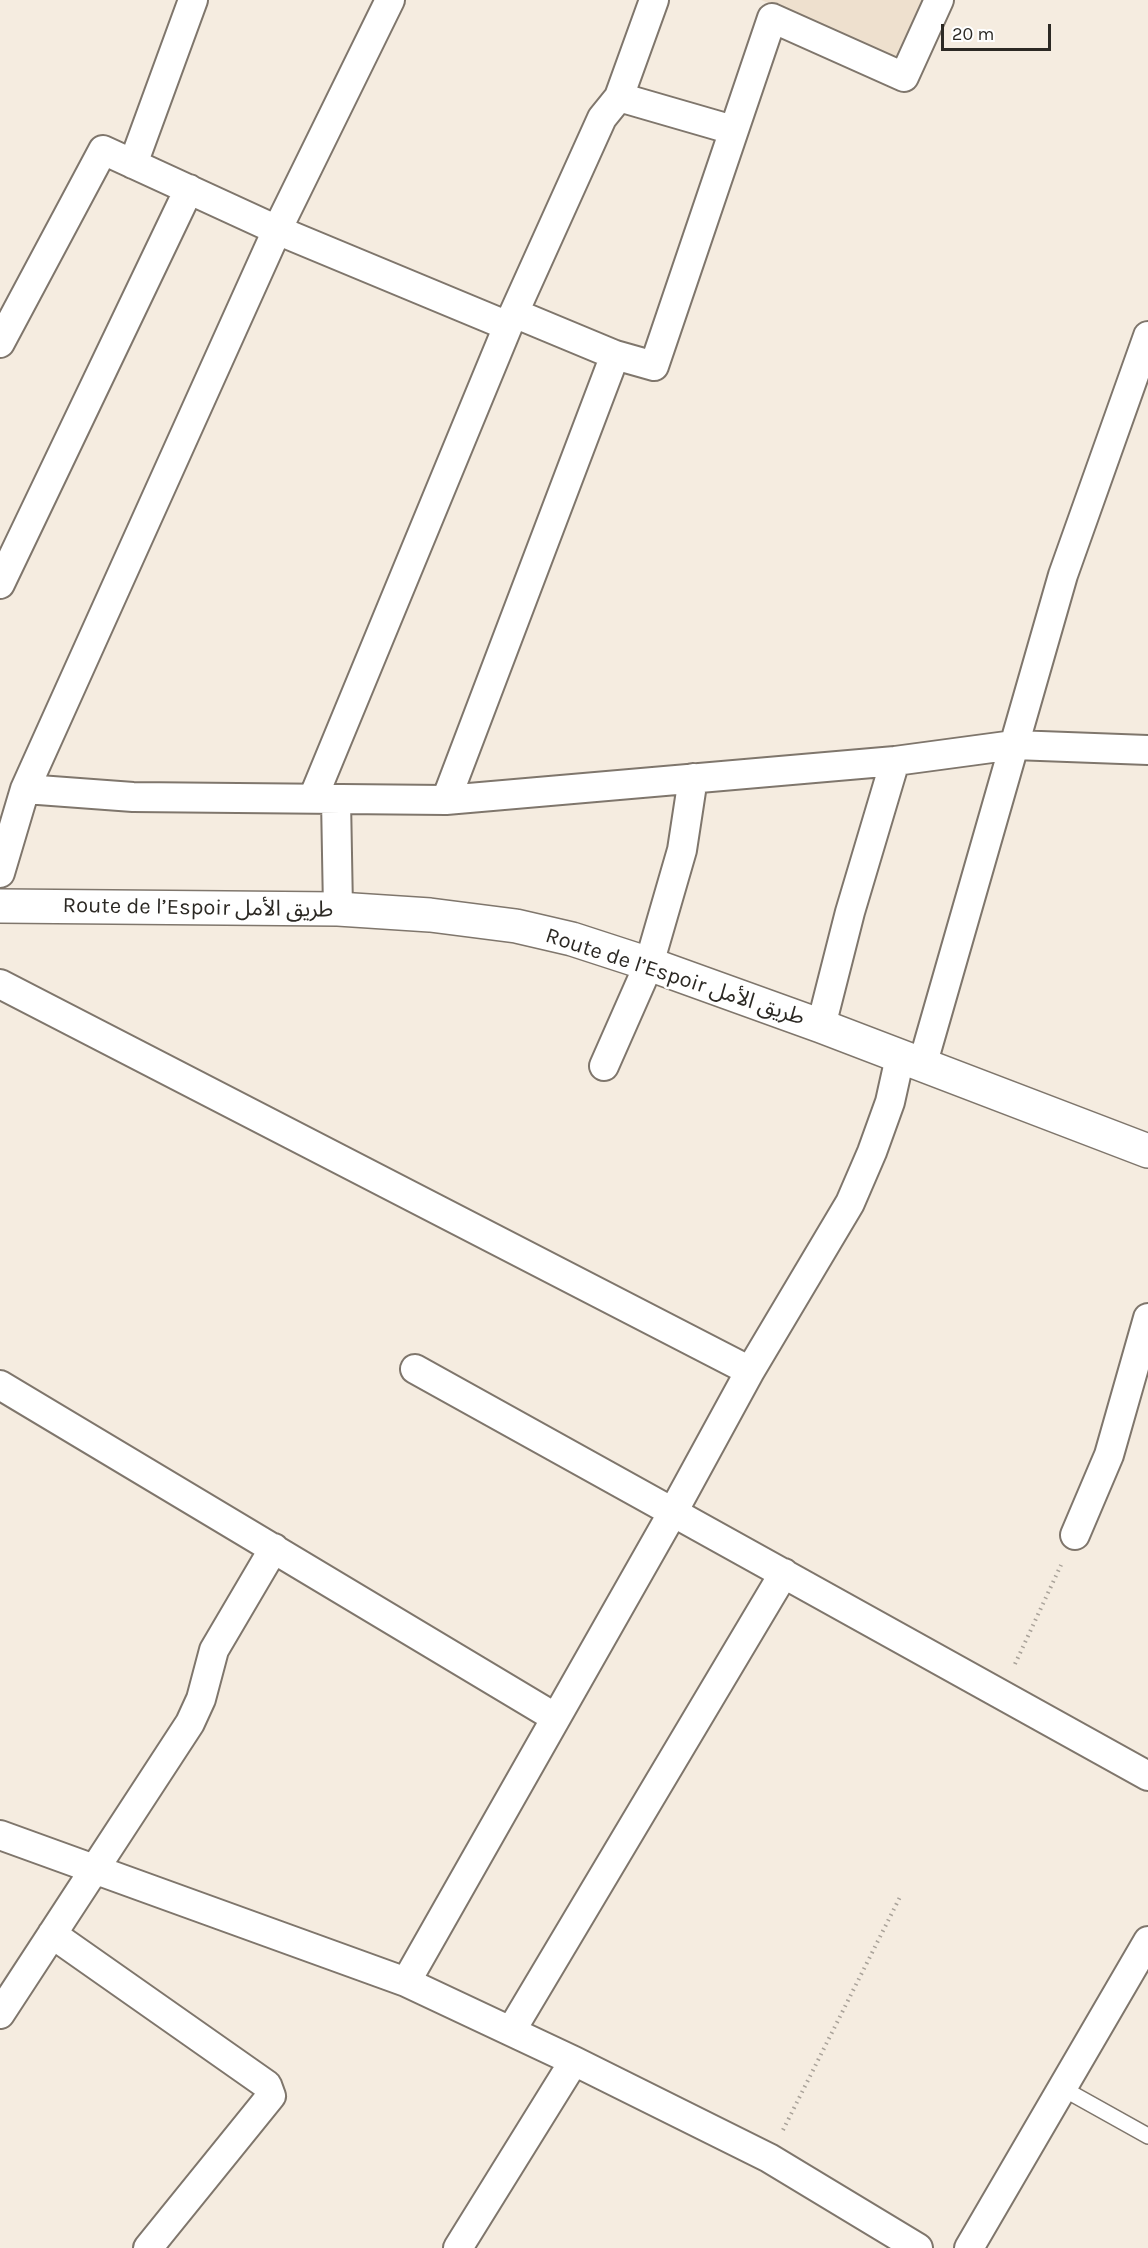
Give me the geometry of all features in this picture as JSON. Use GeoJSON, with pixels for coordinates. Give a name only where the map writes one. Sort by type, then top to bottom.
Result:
{"type":"FeatureCollection","features":[{"type":"Feature","properties":{"kind":"highway","name":"Route de l’Espoir طريق الأمل"},"geometry":{"type":"LineString","coordinates":[[0,906],[338,909],[430,915],[516,926],[572,939],[649,964],[821,1026],[1148,1151]]}},
{"type":"Feature","properties":{"kind":"street"},"geometry":{"type":"LineString","coordinates":[[133,164],[194,0]]}},
{"type":"Feature","properties":{"kind":"street"},"geometry":{"type":"LineString","coordinates":[[0,873],[25,789],[277,230],[390,0]]}},
{"type":"Feature","properties":{"kind":"street"},"geometry":{"type":"LineString","coordinates":[[338,909],[325,799],[511,319],[602,118],[620,97],[654,0]]}},
{"type":"Feature","properties":{"kind":"street"},"geometry":{"type":"LineString","coordinates":[[0,342],[103,150],[277,230],[511,319],[654,366],[772,18],[904,77],[939,0]]}},
{"type":"Feature","properties":{"kind":"street"},"geometry":{"type":"LineString","coordinates":[[620,97],[733,130]]}},
{"type":"Feature","properties":{"kind":"street"},"geometry":{"type":"LineString","coordinates":[[0,584],[189,189]]}},
{"type":"Feature","properties":{"kind":"street"},"geometry":{"type":"LineString","coordinates":[[406,1982],[673,1512],[750,1371],[850,1203],[886,1112],[911,1062],[1014,745],[1063,575],[1148,336]]}},
{"type":"Feature","properties":{"kind":"street"},"geometry":{"type":"LineString","coordinates":[[446,800],[615,355]]}},
{"type":"Feature","properties":{"kind":"street"},"geometry":{"type":"LineString","coordinates":[[25,789],[133,797],[446,800],[895,760],[1014,745],[1148,750]]}},
{"type":"Feature","properties":{"kind":"street"},"geometry":{"type":"LineString","coordinates":[[821,1026],[850,912],[895,760]]}},
{"type":"Feature","properties":{"kind":"street"},"geometry":{"type":"LineString","coordinates":[[604,1066],[649,964],[682,850],[693,777]]}},
{"type":"Feature","properties":{"kind":"street"},"geometry":{"type":"LineString","coordinates":[[0,984],[750,1371]]}},
{"type":"Feature","properties":{"kind":"street"},"geometry":{"type":"LineString","coordinates":[[1075,1535],[1109,1455],[1148,1318]]}},
{"type":"Feature","properties":{"kind":"street"},"geometry":{"type":"LineString","coordinates":[[416,1369],[1148,1776]]}},
{"type":"Feature","properties":{"kind":"street"},"geometry":{"type":"LineString","coordinates":[[0,1385],[556,1718]]}},
{"type":"Feature","properties":{"kind":"street"},"geometry":{"type":"LineString","coordinates":[[0,2014],[190,1723],[201,1699],[214,1650],[274,1548]]}},
{"type":"Feature","properties":{"kind":"street"},"geometry":{"type":"LineString","coordinates":[[511,2031],[784,1573]]}},
{"type":"Feature","properties":{"kind":"street"},"geometry":{"type":"LineString","coordinates":[[0,1835],[406,1982],[574,2061],[769,2158],[916,2248]]}},
{"type":"Feature","properties":{"kind":"street"},"geometry":{"type":"LineString","coordinates":[[52,1934],[267,2085],[271,2096],[148,2248]]}},
{"type":"Feature","properties":{"kind":"street"},"geometry":{"type":"LineString","coordinates":[[969,2248],[1146,1948]]}},
{"type":"Feature","properties":{"kind":"street"},"geometry":{"type":"LineString","coordinates":[[458,2248],[574,2061]]}},
{"type":"Feature","properties":{"kind":"lane"},"geometry":{"type":"LineString","coordinates":[[1062,2088],[1148,2136]]}},
{"type":"Feature","properties":{"kind":"path"},"geometry":{"type":"LineString","coordinates":[[1001,1694],[1075,1535]]}},
{"type":"Feature","properties":{"kind":"path"},"geometry":{"type":"LineString","coordinates":[[769,2158],[900,1897]]}},
{"type":"Feature","properties":{"kind":"shaded area"},"geometry":{"type":"Polygon","coordinates":[[[761,0],[929,0],[903,60],[761,0]]]}}]}
